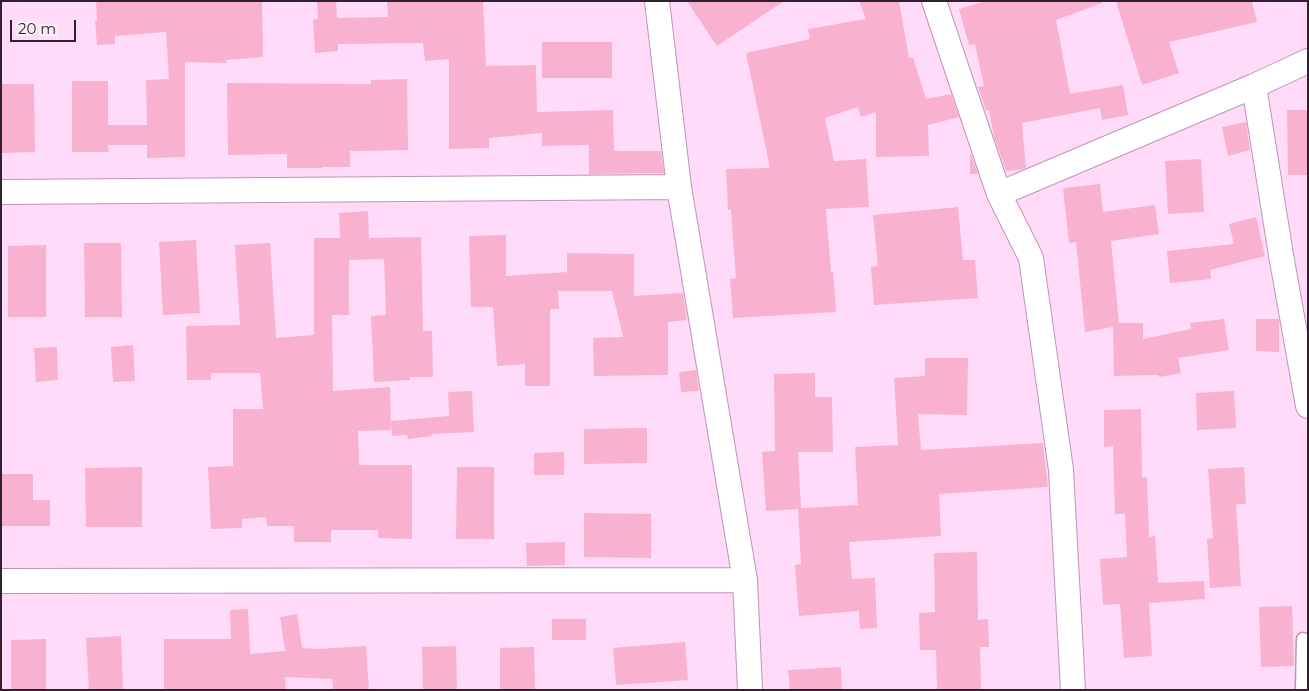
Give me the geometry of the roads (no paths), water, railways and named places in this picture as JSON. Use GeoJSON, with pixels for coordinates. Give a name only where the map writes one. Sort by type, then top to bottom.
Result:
{"type":"FeatureCollection","features":[{"type":"Feature","properties":{"kind":"street"},"geometry":{"type":"LineString","coordinates":[[657,1],[679,187],[745,580],[750,690]]}},
{"type":"Feature","properties":{"kind":"street"},"geometry":{"type":"LineString","coordinates":[[934,1],[999,194],[1031,258],[1061,470],[1073,690]]}},
{"type":"Feature","properties":{"kind":"street"},"geometry":{"type":"LineString","coordinates":[[999,194],[1254,86],[1308,61]]}},
{"type":"Feature","properties":{"kind":"street"},"geometry":{"type":"LineString","coordinates":[[1254,86],[1308,406]]}},
{"type":"Feature","properties":{"kind":"street"},"geometry":{"type":"LineString","coordinates":[[1,192],[679,187]]}},
{"type":"Feature","properties":{"kind":"street"},"geometry":{"type":"LineString","coordinates":[[1,581],[745,580]]}},
{"type":"Feature","properties":{"kind":"lane"},"geometry":{"type":"LineString","coordinates":[[1302,690],[1303,639]]}}]}
